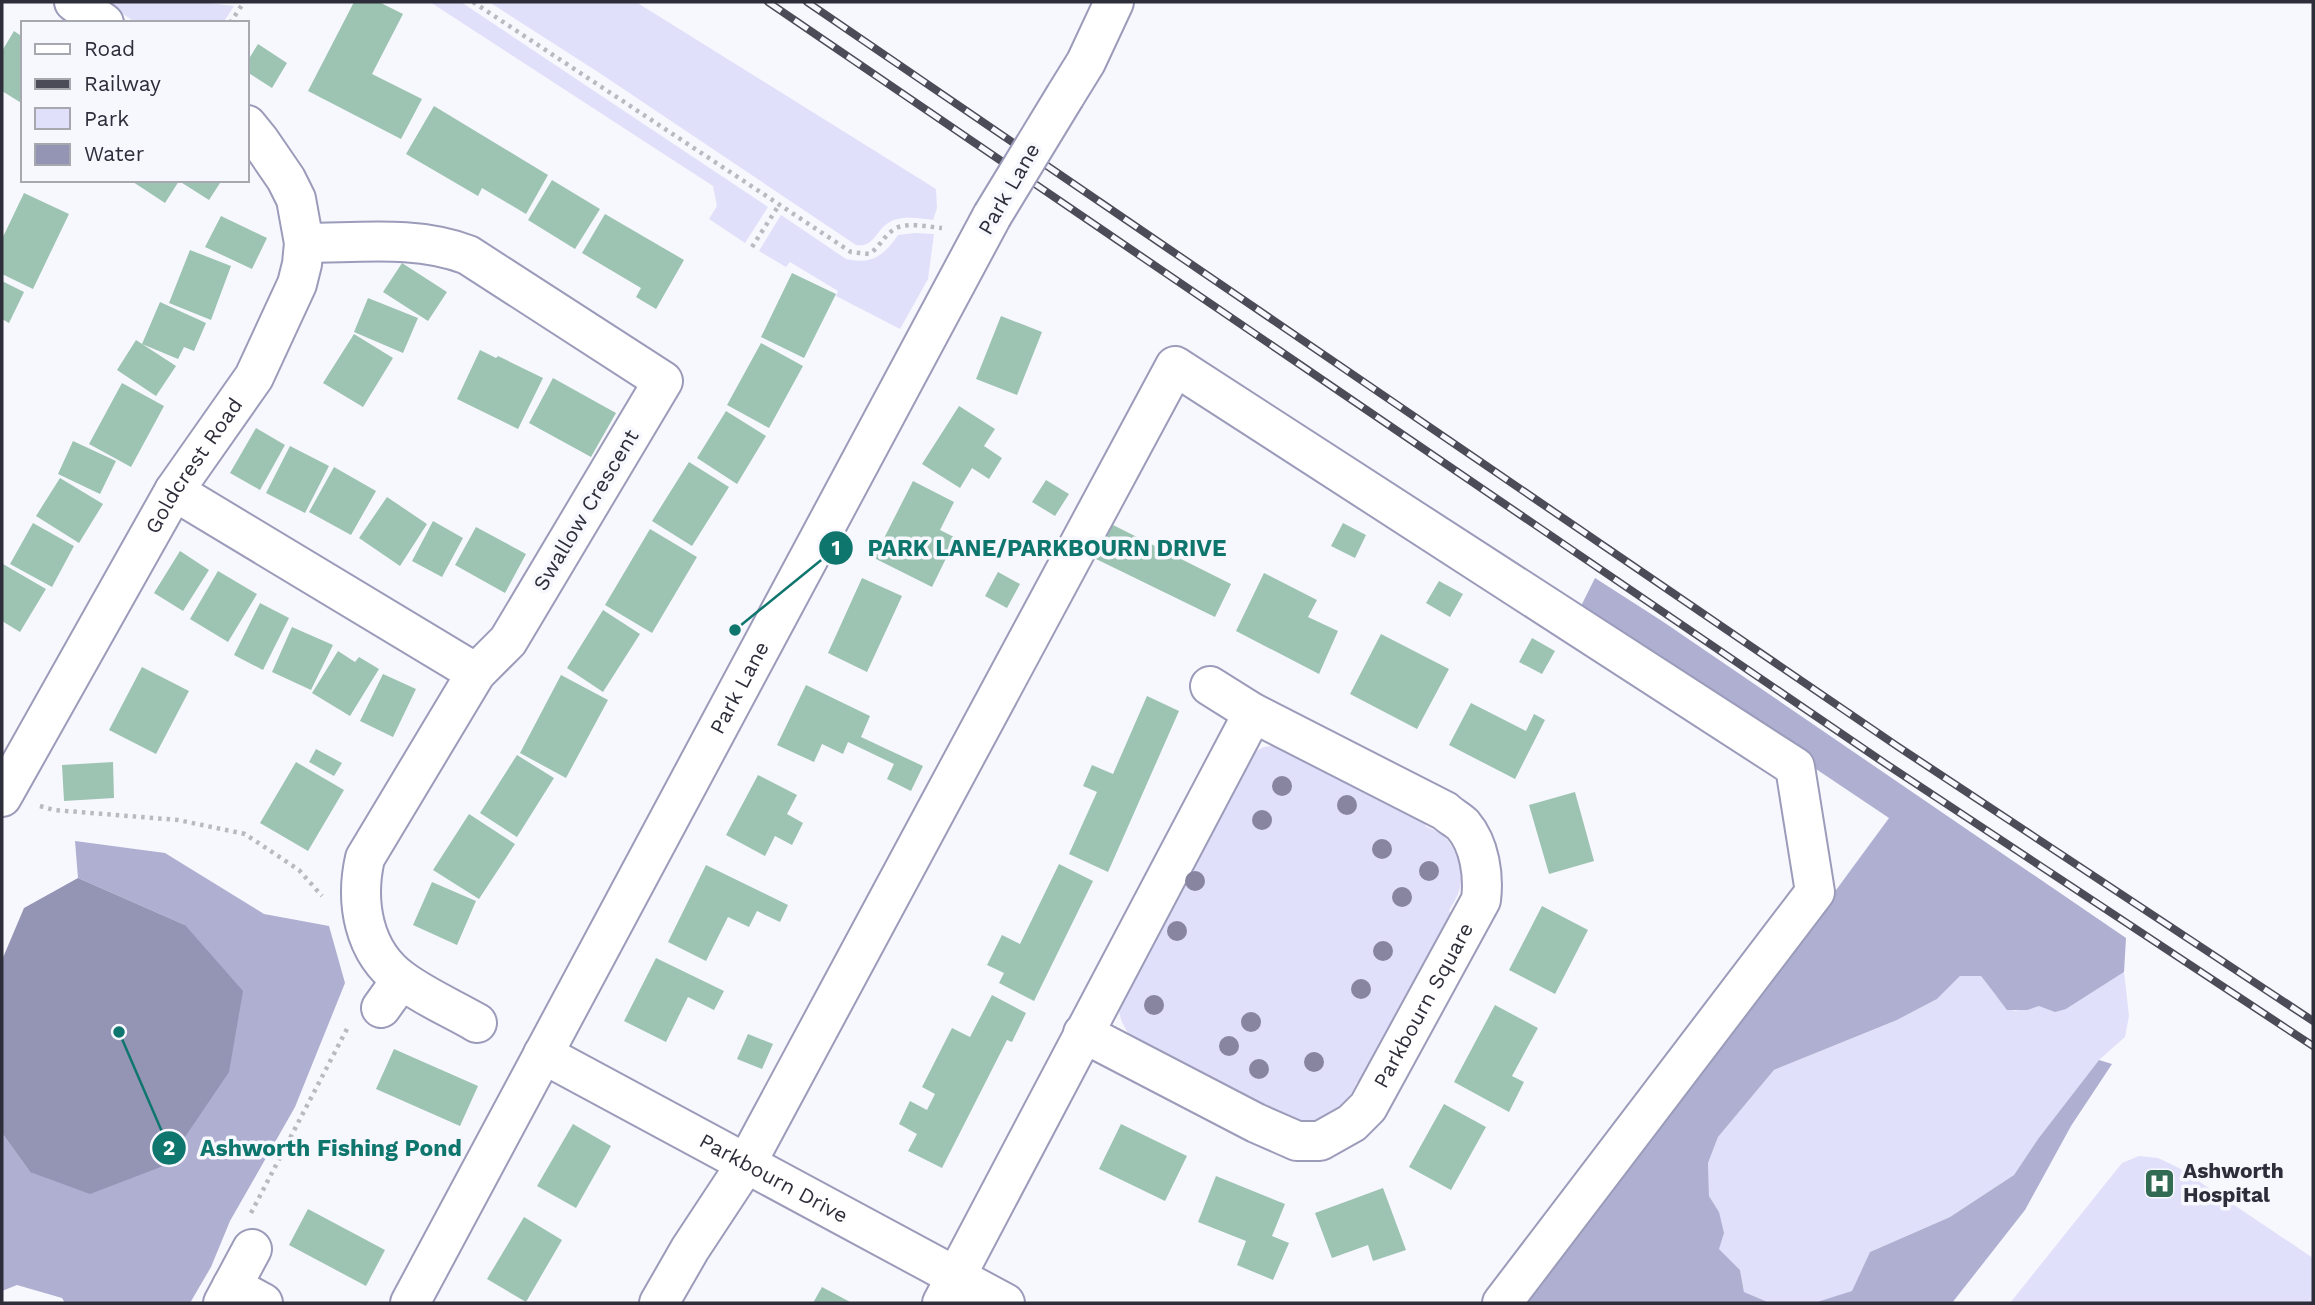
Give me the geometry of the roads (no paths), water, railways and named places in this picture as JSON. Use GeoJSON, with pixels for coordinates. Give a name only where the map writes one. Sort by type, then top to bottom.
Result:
{"type":"FeatureCollection","features":[{"type":"Feature","properties":{"kind":"street"},"geometry":{"type":"LineString","coordinates":[[74,2],[101,21]]}},
{"type":"Feature","properties":{"kind":"street","name":"Park Lane"},"geometry":{"type":"LineString","coordinates":[[410,1303],[983,232],[1086,62],[1114,2]]}},
{"type":"Feature","properties":{"kind":"street","name":"Goldcrest Road"},"geometry":{"type":"LineString","coordinates":[[2,796],[174,491],[254,377],[297,284],[304,243],[296,199],[286,179],[248,126]]}},
{"type":"Feature","properties":{"kind":"street","name":"Swallow Crescent"},"geometry":{"type":"LineString","coordinates":[[304,243],[426,243],[448,247],[468,255],[663,381],[508,641],[476,673],[365,858],[360,881],[360,904],[373,947],[386,964],[379,1002],[477,1023]]}},
{"type":"Feature","properties":{"kind":"street"},"geometry":{"type":"LineString","coordinates":[[659,1303],[690,1249],[746,1164],[1175,366],[1795,767],[1815,892],[1502,1303]]}},
{"type":"Feature","properties":{"kind":"street"},"geometry":{"type":"LineString","coordinates":[[174,491],[476,673]]}},
{"type":"Feature","properties":{"kind":"street","name":"Parkbourn Square"},"geometry":{"type":"LineString","coordinates":[[1083,1033],[1256,1123],[1297,1141],[1320,1141],[1352,1123],[1368,1107],[1481,900],[1484,881],[1481,866],[1463,825],[1445,811],[1253,713],[1210,686]]}},
{"type":"Feature","properties":{"kind":"street"},"geometry":{"type":"LineString","coordinates":[[949,1290],[1253,713]]}},
{"type":"Feature","properties":{"kind":"street","name":"Parkbourn Drive"},"geometry":{"type":"LineString","coordinates":[[543,1054],[746,1164],[949,1290],[1005,1303]]}},
{"type":"Feature","properties":{"kind":"street"},"geometry":{"type":"LineString","coordinates":[[239,1297],[249,1235]]}},
{"type":"Feature","properties":{"kind":"water"},"geometry":{"type":"Polygon","coordinates":[[[78,878],[185,925],[243,991],[229,1072],[166,1165],[90,1194],[30,1172],[2,1133],[2,960],[24,908],[78,878]]]}},
{"type":"Feature","properties":{"kind":"railway"},"geometry":{"type":"LineString","coordinates":[[768,2],[1886,764],[2313,1046]]}},
{"type":"Feature","properties":{"kind":"railway"},"geometry":{"type":"LineString","coordinates":[[807,2],[1897,746],[2313,1021]]}},
{"type":"Feature","properties":{"kind":"place","name":"PARK LANE/PARKBOURN DRIVE"},"geometry":{"type":"Point","coordinates":[735,630]}},
{"type":"Feature","properties":{"kind":"place","name":"Ashworth Fishing Pond"},"geometry":{"type":"Point","coordinates":[119,1032]}},
{"type":"Feature","properties":{"kind":"place","name":"Ashworth Hospital"},"geometry":{"type":"Point","coordinates":[2160,1183]}}]}
